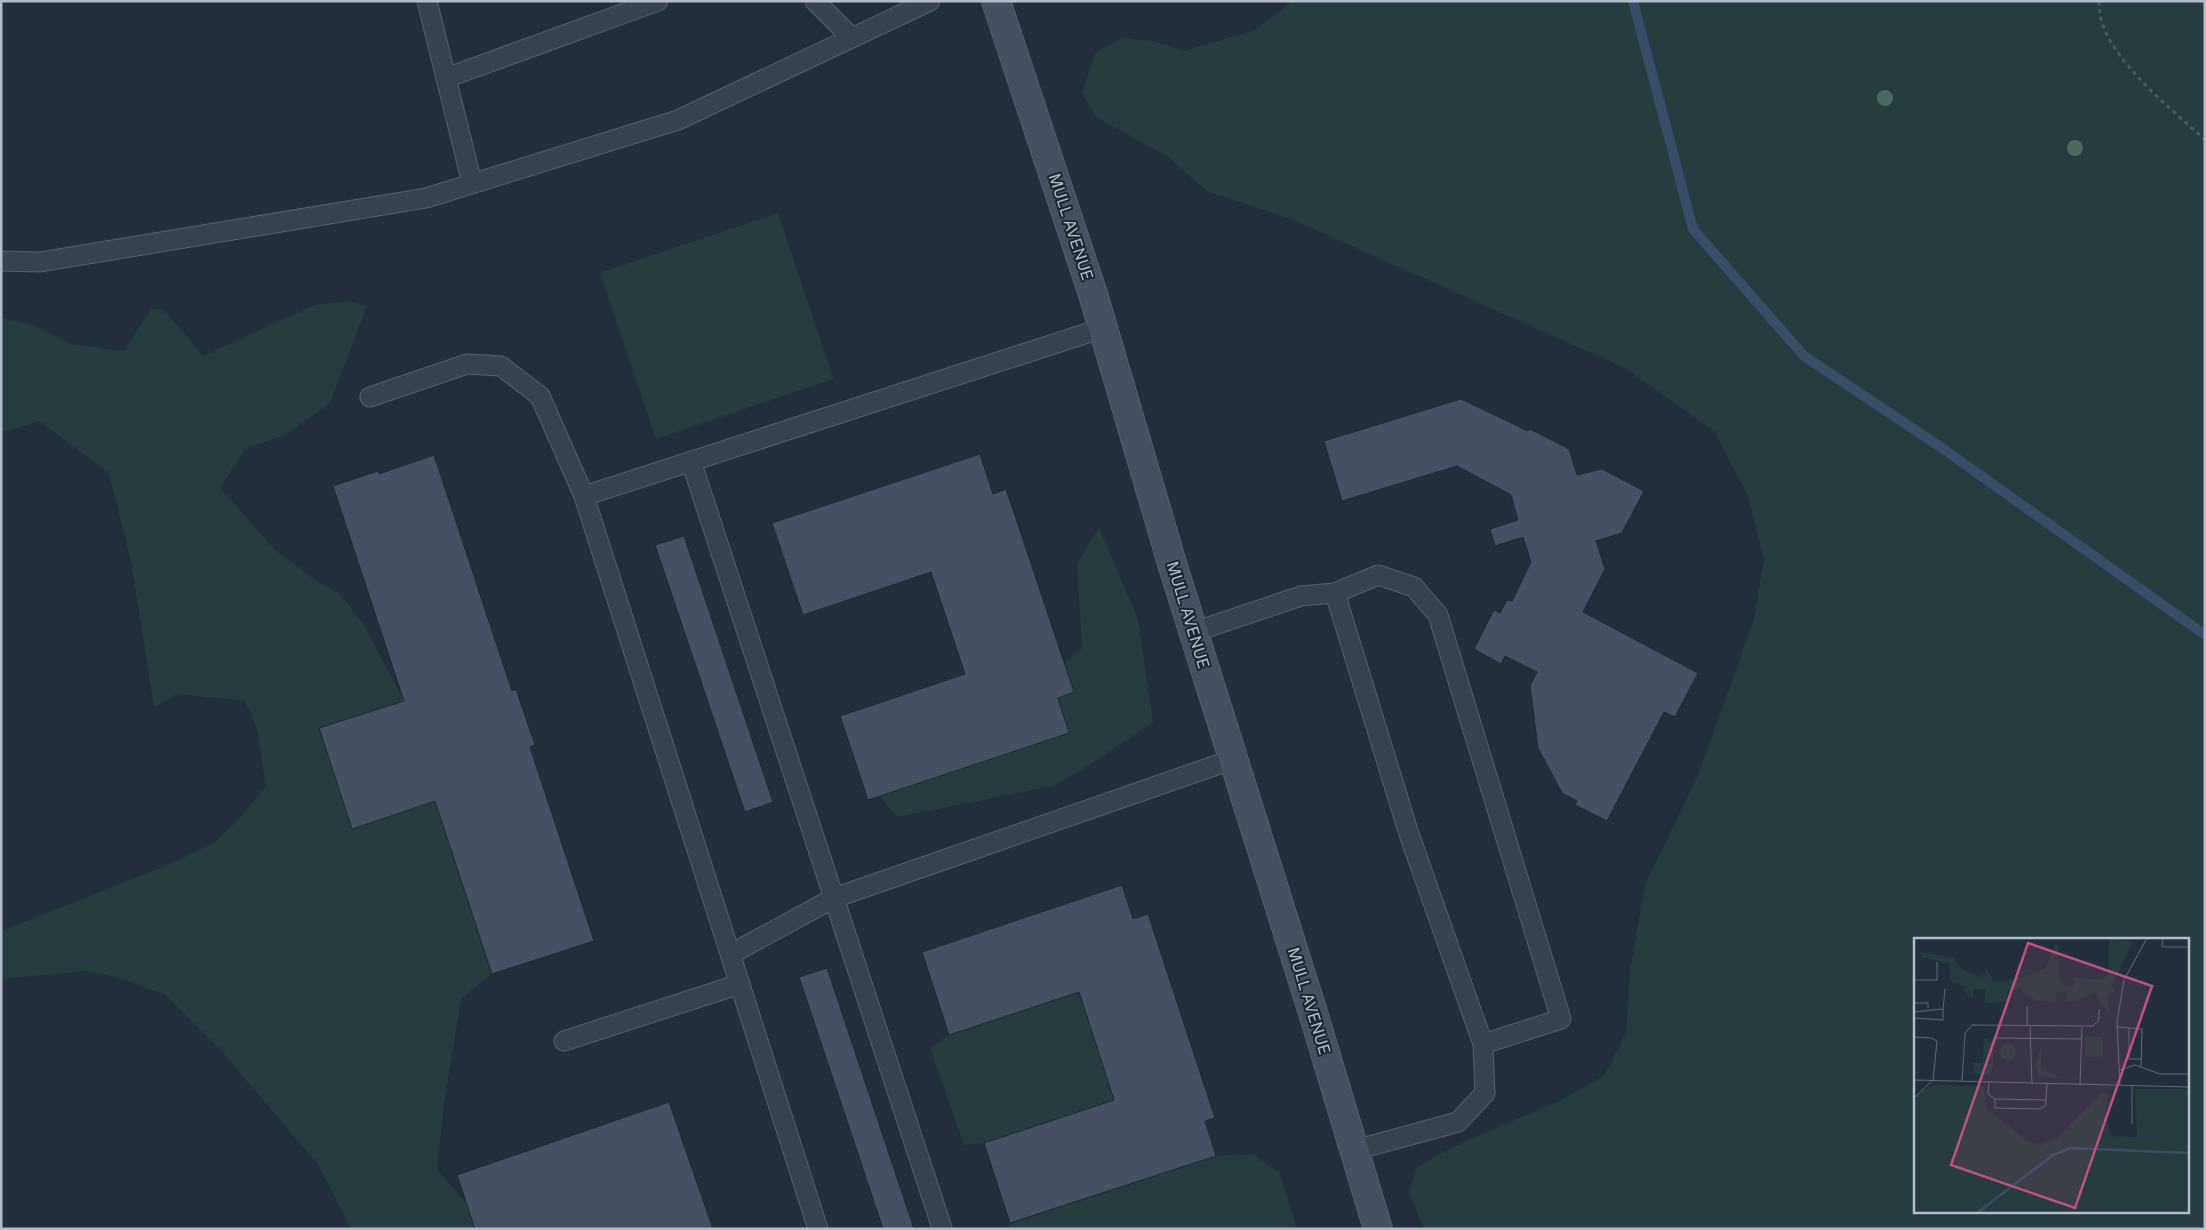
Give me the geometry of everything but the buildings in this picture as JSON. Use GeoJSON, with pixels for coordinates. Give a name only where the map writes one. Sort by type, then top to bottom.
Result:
{"type":"FeatureCollection","features":[{"type":"Feature","properties":{"kind":"street","name":"MULL AVENUE"},"geometry":{"type":"LineString","coordinates":[[996,1],[1103,328],[1194,632],[1378,1229]]}},
{"type":"Feature","properties":{"kind":"lane"},"geometry":{"type":"LineString","coordinates":[[427,1],[472,183]]}},
{"type":"Feature","properties":{"kind":"lane"},"geometry":{"type":"LineString","coordinates":[[446,78],[658,1]]}},
{"type":"Feature","properties":{"kind":"lane"},"geometry":{"type":"LineString","coordinates":[[815,1],[851,38]]}},
{"type":"Feature","properties":{"kind":"lane"},"geometry":{"type":"LineString","coordinates":[[1,261],[40,262],[426,198],[678,120],[930,1]]}},
{"type":"Feature","properties":{"kind":"lane"},"geometry":{"type":"LineString","coordinates":[[584,496],[1103,328]]}},
{"type":"Feature","properties":{"kind":"lane"},"geometry":{"type":"LineString","coordinates":[[370,397],[467,364],[501,366],[540,396],[584,496],[818,1229]]}},
{"type":"Feature","properties":{"kind":"lane"},"geometry":{"type":"LineString","coordinates":[[691,461],[942,1228]]}},
{"type":"Feature","properties":{"kind":"lane"},"geometry":{"type":"LineString","coordinates":[[1194,632],[1301,596],[1335,593],[1378,575],[1414,587],[1438,615],[1561,1019],[1483,1044]]}},
{"type":"Feature","properties":{"kind":"lane"},"geometry":{"type":"LineString","coordinates":[[1335,593],[1409,834],[1483,1044],[1485,1093],[1458,1122],[1355,1150]]}},
{"type":"Feature","properties":{"kind":"lane"},"geometry":{"type":"LineString","coordinates":[[731,954],[834,898],[1234,759]]}},
{"type":"Feature","properties":{"kind":"lane"},"geometry":{"type":"LineString","coordinates":[[564,1041],[740,984]]}},
{"type":"Feature","properties":{"kind":"path"},"geometry":{"type":"LineString","coordinates":[[2099,1],[2103,28],[2114,48],[2132,71],[2205,140]]}},
{"type":"Feature","properties":{"kind":"green space"},"geometry":{"type":"Polygon","coordinates":[[[1293,1],[2205,1],[2205,1229],[1424,1229],[1409,1192],[1417,1167],[1453,1147],[1559,1101],[1605,1075],[1626,1033],[1630,971],[1645,885],[1699,773],[1754,619],[1764,559],[1748,496],[1714,431],[1625,368],[1289,218],[1207,191],[1168,157],[1096,117],[1082,93],[1095,53],[1122,38],[1153,41],[1184,51],[1255,30],[1293,1]]]}},
{"type":"Feature","properties":{"kind":"green space"},"geometry":{"type":"Polygon","coordinates":[[[778,213],[834,379],[656,439],[600,273],[778,213]]]}},
{"type":"Feature","properties":{"kind":"green space"},"geometry":{"type":"Polygon","coordinates":[[[350,301],[367,306],[330,403],[285,435],[246,448],[220,488],[275,550],[315,580],[340,594],[363,624],[404,701],[320,728],[352,829],[435,801],[492,974],[461,999],[444,1105],[437,1170],[467,1204],[475,1229],[350,1229],[317,1163],[218,1047],[165,995],[122,979],[87,971],[1,979],[1,931],[168,865],[215,842],[237,821],[266,786],[257,729],[245,701],[177,694],[154,707],[131,561],[109,473],[39,421],[1,433],[1,318],[30,324],[70,344],[124,351],[151,309],[164,310],[203,356],[315,305],[350,301]]]}},
{"type":"Feature","properties":{"kind":"green space"},"geometry":{"type":"Polygon","coordinates":[[[1099,527],[1138,619],[1153,722],[1088,766],[1053,786],[897,817],[879,796],[1058,698],[1064,663],[1082,648],[1077,564],[1099,527]]]}},
{"type":"Feature","properties":{"kind":"green space"},"geometry":{"type":"Polygon","coordinates":[[[1079,992],[1114,1100],[984,1143],[964,1145],[930,1048],[949,1035],[1079,992]]]}},
{"type":"Feature","properties":{"kind":"green space"},"geometry":{"type":"Polygon","coordinates":[[[1252,1154],[1280,1173],[1297,1229],[1003,1229],[1015,1222],[1216,1156],[1252,1154]]]}},
{"type":"Feature","properties":{"kind":"waterway"},"geometry":{"type":"LineString","coordinates":[[1633,1],[1693,229],[1804,356],[1942,448],[2205,635]]}}]}
